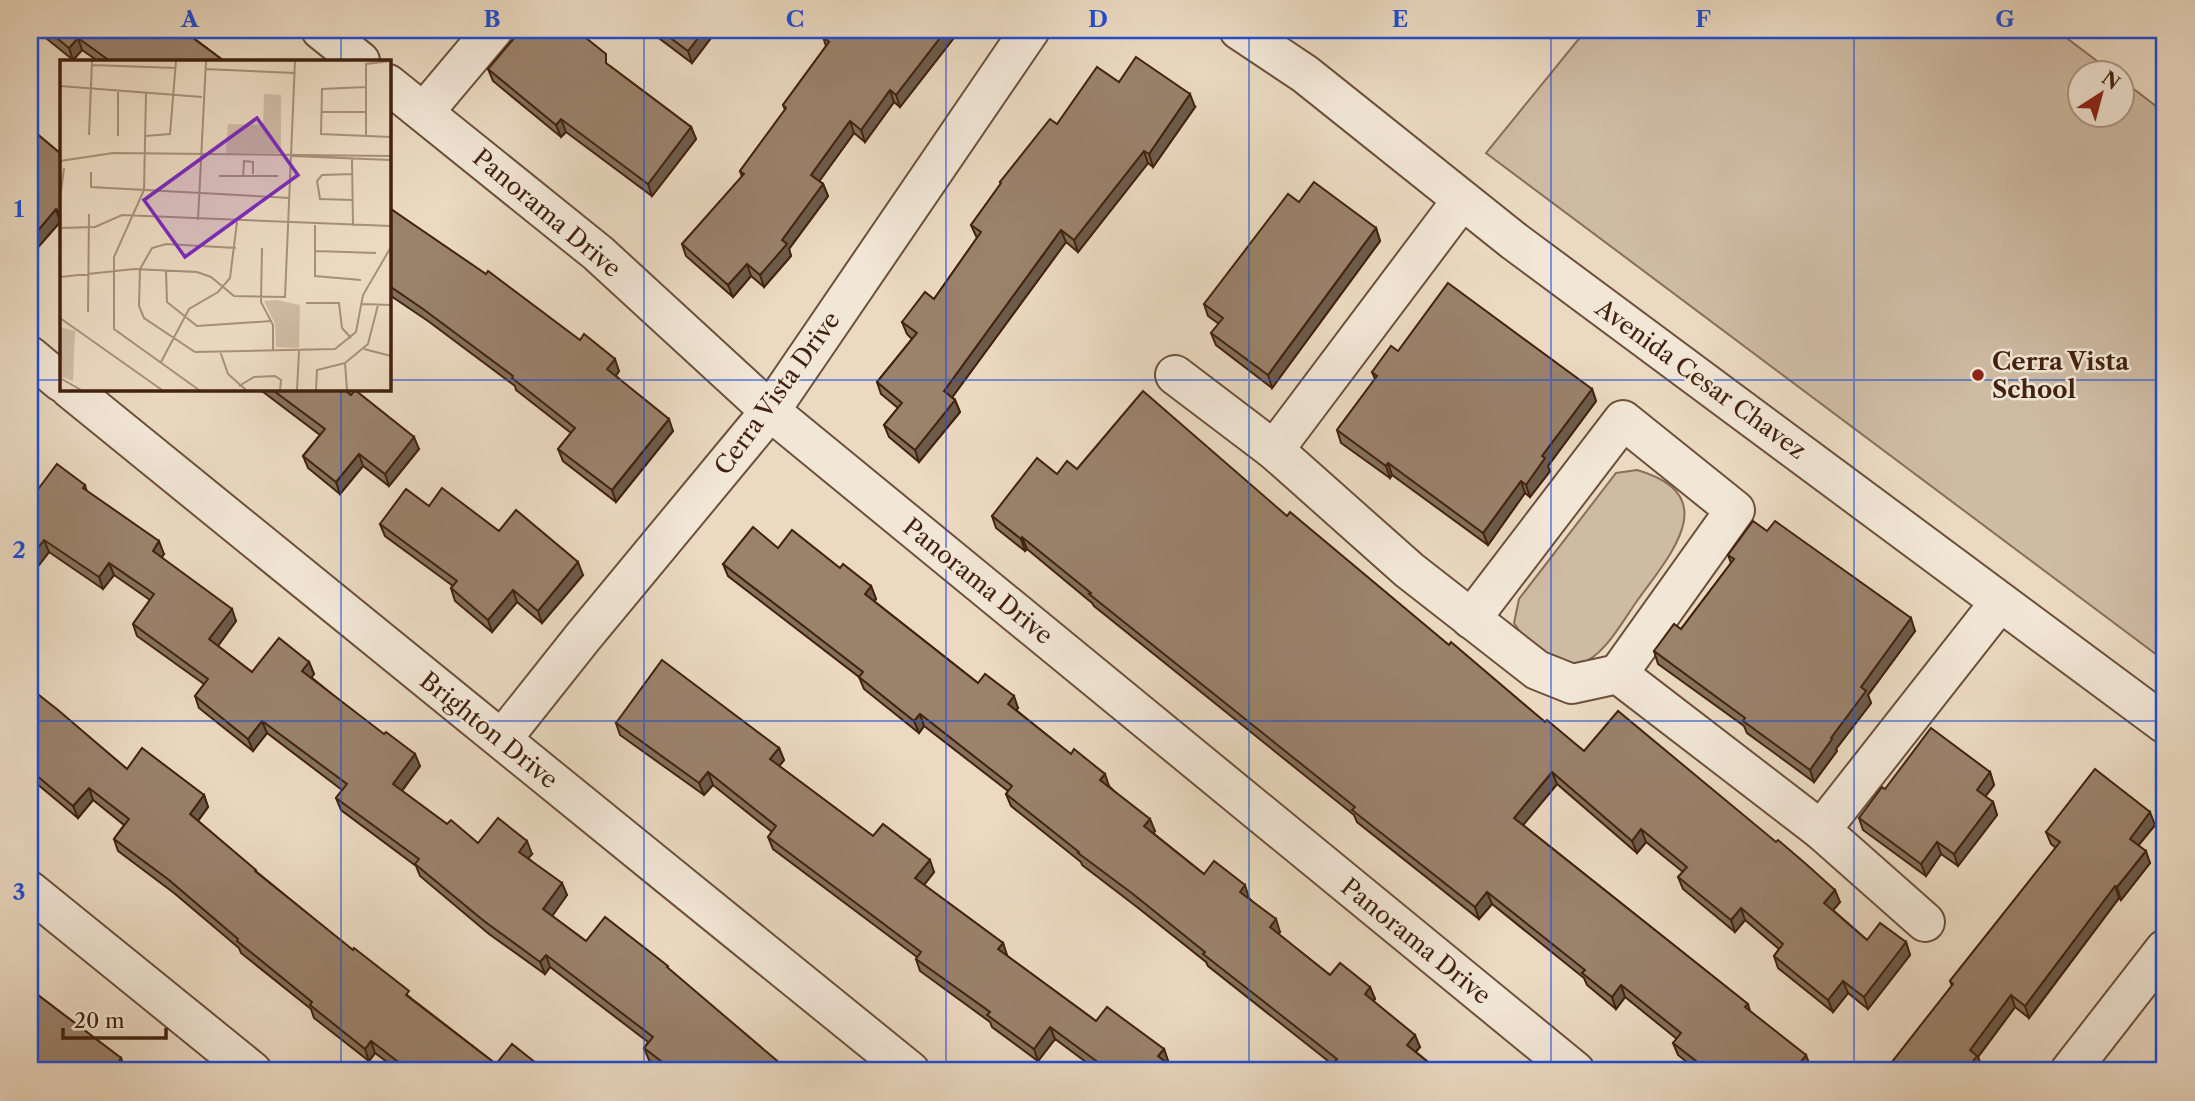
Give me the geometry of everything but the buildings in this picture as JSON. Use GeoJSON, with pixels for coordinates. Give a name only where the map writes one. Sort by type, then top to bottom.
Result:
{"type":"FeatureCollection","features":[{"type":"Feature","properties":{"kind":"street"},"geometry":{"type":"LineString","coordinates":[[321,30],[359,60]]}},
{"type":"Feature","properties":{"kind":"street"},"geometry":{"type":"LineString","coordinates":[[424,112],[493,30]]}},
{"type":"Feature","properties":{"kind":"street","name":"Cerra Vista Drive"},"geometry":{"type":"LineString","coordinates":[[502,739],[770,411],[1030,30]]}},
{"type":"Feature","properties":{"kind":"street","name":"Avenida Cesar Chavez"},"geometry":{"type":"LineString","coordinates":[[1240,30],[1306,74],[1514,241],[2165,724]]}},
{"type":"Feature","properties":{"kind":"street","name":"Panorama Drive"},"geometry":{"type":"LineString","coordinates":[[390,86],[598,253],[770,411],[1575,1071]]}},
{"type":"Feature","properties":{"kind":"street"},"geometry":{"type":"LineString","coordinates":[[1274,450],[1462,200]]}},
{"type":"Feature","properties":{"kind":"street"},"geometry":{"type":"LineString","coordinates":[[30,356],[60,381]]}},
{"type":"Feature","properties":{"kind":"street"},"geometry":{"type":"LineString","coordinates":[[1175,375],[1274,450],[1409,570],[1471,619],[1536,670],[1572,684],[1618,674],[1735,510],[1623,420],[1471,619]]}},
{"type":"Feature","properties":{"kind":"street","name":"Brighton Drive"},"geometry":{"type":"LineString","coordinates":[[71,390],[289,570],[502,739],[910,1071]]}},
{"type":"Feature","properties":{"kind":"street"},"geometry":{"type":"LineString","coordinates":[[1821,830],[2000,602]]}},
{"type":"Feature","properties":{"kind":"street"},"geometry":{"type":"LineString","coordinates":[[1618,674],[1821,830],[1925,922]]}},
{"type":"Feature","properties":{"kind":"street"},"geometry":{"type":"LineString","coordinates":[[30,891],[252,1071]]}},
{"type":"Feature","properties":{"kind":"street"},"geometry":{"type":"LineString","coordinates":[[2070,1071],[2165,949]]}},
{"type":"Feature","properties":{"kind":"shaded area","name":"Cerra Vista School"},"geometry":{"type":"Polygon","coordinates":[[[1586,30],[2056,30],[2096,60],[2066,60],[2066,130],[2136,130],[2136,91],[2165,113],[2165,661],[1486,153],[1586,30]]]}},
{"type":"Feature","properties":{"kind":"shaded area"},"geometry":{"type":"Polygon","coordinates":[[[1637,470],[1664,481],[1679,495],[1684,510],[1682,528],[1675,546],[1597,654],[1581,663],[1550,660],[1526,640],[1514,623],[1519,599],[1616,473],[1637,470]]]}},
{"type":"Feature","properties":{"kind":"place","name":"Cerra Vista School"},"geometry":{"type":"Point","coordinates":[1978,375]}}]}
